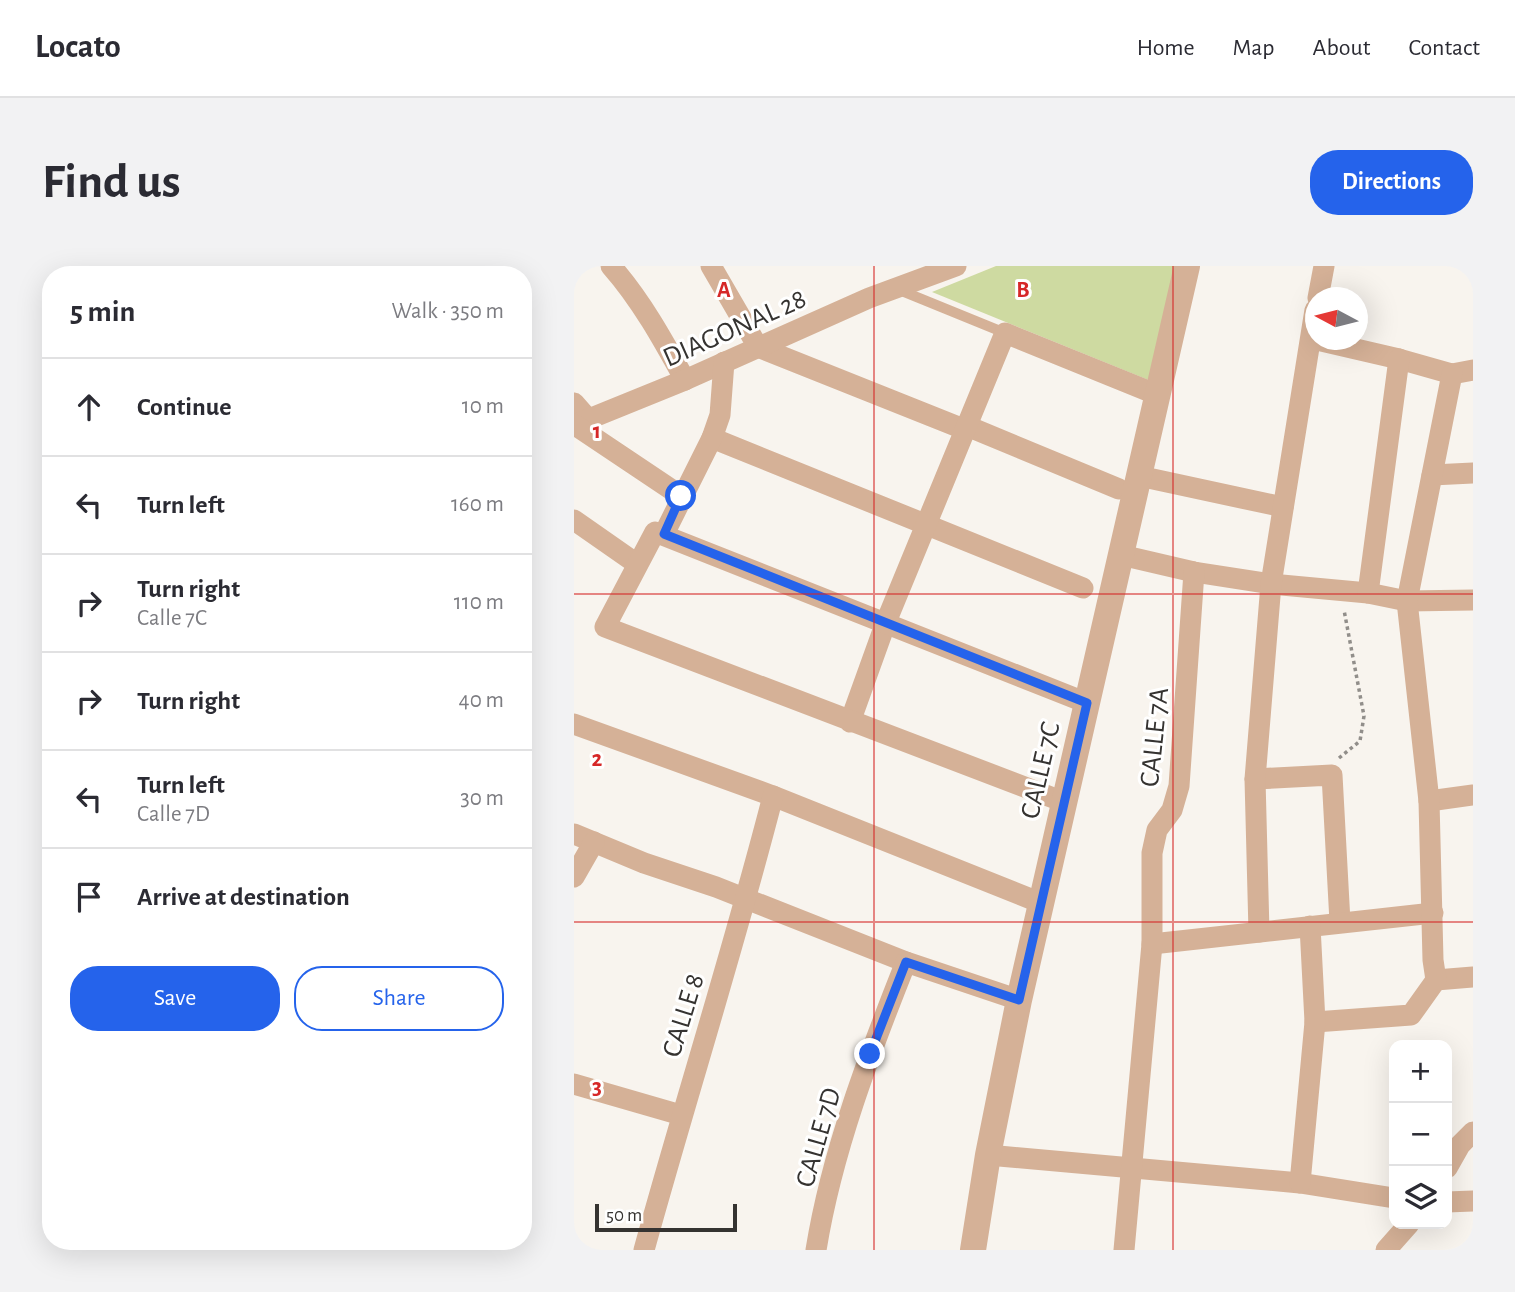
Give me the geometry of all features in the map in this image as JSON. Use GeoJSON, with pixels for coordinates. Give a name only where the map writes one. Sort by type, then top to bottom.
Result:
{"type":"FeatureCollection","features":[{"type":"Feature","properties":{"kind":"street"},"geometry":{"type":"LineString","coordinates":[[611,266],[626,283],[653,324],[685,380]]}},
{"type":"Feature","properties":{"kind":"street"},"geometry":{"type":"LineString","coordinates":[[711,266],[758,347],[967,428],[1129,483],[1283,507]]}},
{"type":"Feature","properties":{"kind":"street"},"geometry":{"type":"LineString","coordinates":[[898,280],[914,266]]}},
{"type":"Feature","properties":{"kind":"street","name":"DIAGONAL 28"},"geometry":{"type":"LineString","coordinates":[[578,418],[685,380],[898,280],[956,266]]}},
{"type":"Feature","properties":{"kind":"street","name":"CALLE 7C"},"geometry":{"type":"LineString","coordinates":[[973,1250],[988,1155],[1019,1000],[1121,555],[1129,483],[1157,395],[1187,266]]}},
{"type":"Feature","properties":{"kind":"street"},"geometry":{"type":"LineString","coordinates":[[1320,287],[1324,266]]}},
{"type":"Feature","properties":{"kind":"street"},"geometry":{"type":"LineString","coordinates":[[850,722],[886,622],[1005,333],[1157,395]]}},
{"type":"Feature","properties":{"kind":"street"},"geometry":{"type":"LineString","coordinates":[[1259,932],[1255,779],[1271,584],[1312,350]]}},
{"type":"Feature","properties":{"kind":"street"},"geometry":{"type":"LineString","coordinates":[[1361,350],[1451,374],[1473,370]]}},
{"type":"Feature","properties":{"kind":"street"},"geometry":{"type":"LineString","coordinates":[[1368,593],[1399,359]]}},
{"type":"Feature","properties":{"kind":"street"},"geometry":{"type":"LineString","coordinates":[[664,534],[712,438],[720,415],[724,362]]}},
{"type":"Feature","properties":{"kind":"street"},"geometry":{"type":"LineString","coordinates":[[1315,1022],[1411,1015],[1436,980],[1429,801],[1407,601],[1451,374]]}},
{"type":"Feature","properties":{"kind":"street"},"geometry":{"type":"LineString","coordinates":[[578,418],[681,496]]}},
{"type":"Feature","properties":{"kind":"street"},"geometry":{"type":"LineString","coordinates":[[712,438],[1083,588]]}},
{"type":"Feature","properties":{"kind":"street"},"geometry":{"type":"LineString","coordinates":[[1432,475],[1473,473]]}},
{"type":"Feature","properties":{"kind":"street"},"geometry":{"type":"LineString","coordinates":[[574,520],[637,564]]}},
{"type":"Feature","properties":{"kind":"street"},"geometry":{"type":"LineString","coordinates":[[1064,803],[605,627],[655,532],[1087,703]]}},
{"type":"Feature","properties":{"kind":"street"},"geometry":{"type":"LineString","coordinates":[[1121,555],[1194,572],[1271,584],[1368,593],[1407,601],[1473,600]]}},
{"type":"Feature","properties":{"kind":"street","name":"CALLE 7A"},"geometry":{"type":"LineString","coordinates":[[1124,1250],[1153,944],[1152,853],[1157,830],[1172,810],[1179,786],[1194,572]]}},
{"type":"Feature","properties":{"kind":"street"},"geometry":{"type":"LineString","coordinates":[[574,724],[773,796],[1041,903]]}},
{"type":"Feature","properties":{"kind":"street"},"geometry":{"type":"LineString","coordinates":[[1255,779],[1332,775],[1340,922]]}},
{"type":"Feature","properties":{"kind":"street"},"geometry":{"type":"LineString","coordinates":[[1429,801],[1473,795]]}},
{"type":"Feature","properties":{"kind":"street","name":"CALLE 8"},"geometry":{"type":"LineString","coordinates":[[644,1250],[681,1115],[747,899],[773,796]]}},
{"type":"Feature","properties":{"kind":"street"},"geometry":{"type":"LineString","coordinates":[[574,834],[906,962],[1019,1000]]}},
{"type":"Feature","properties":{"kind":"street"},"geometry":{"type":"LineString","coordinates":[[574,877],[594,842]]}},
{"type":"Feature","properties":{"kind":"street"},"geometry":{"type":"LineString","coordinates":[[1153,944],[1433,913]]}},
{"type":"Feature","properties":{"kind":"street"},"geometry":{"type":"LineString","coordinates":[[1300,1183],[1315,1022],[1310,926]]}},
{"type":"Feature","properties":{"kind":"street","name":"CALLE 7D"},"geometry":{"type":"LineString","coordinates":[[816,1250],[840,1148],[870,1054],[906,962]]}},
{"type":"Feature","properties":{"kind":"street"},"geometry":{"type":"LineString","coordinates":[[1436,980],[1473,977]]}},
{"type":"Feature","properties":{"kind":"street"},"geometry":{"type":"LineString","coordinates":[[574,1084],[681,1115]]}},
{"type":"Feature","properties":{"kind":"street"},"geometry":{"type":"LineString","coordinates":[[1448,1166],[1460,1145],[1473,1132]]}},
{"type":"Feature","properties":{"kind":"street"},"geometry":{"type":"LineString","coordinates":[[988,1155],[1300,1183],[1389,1197]]}},
{"type":"Feature","properties":{"kind":"street"},"geometry":{"type":"LineString","coordinates":[[1452,1202],[1473,1200]]}},
{"type":"Feature","properties":{"kind":"street"},"geometry":{"type":"LineString","coordinates":[[1386,1250],[1405,1229]]}},
{"type":"Feature","properties":{"kind":"lane"},"geometry":{"type":"LineString","coordinates":[[898,280],[1005,333]]}},
{"type":"Feature","properties":{"kind":"path"},"geometry":{"type":"LineString","coordinates":[[1332,775],[1338,758],[1360,741],[1364,716],[1340,591]]}},
{"type":"Feature","properties":{"kind":"green space"},"geometry":{"type":"Polygon","coordinates":[[[996,266],[1176,266],[1151,381],[932,292],[996,266]]]}},
{"type":"Feature","properties":{"kind":"route"},"geometry":{"type":"LineString","coordinates":[[681,496],[664,534],[1087,703],[1019,1000],[906,962],[870,1054]]}}]}
